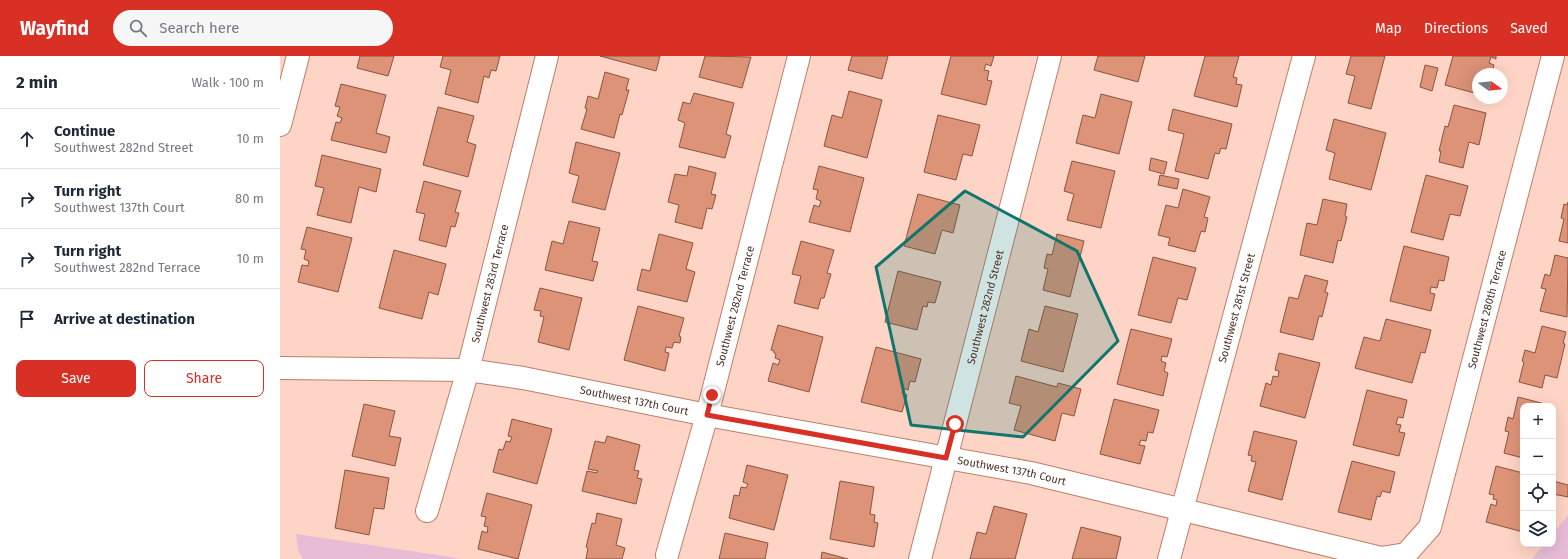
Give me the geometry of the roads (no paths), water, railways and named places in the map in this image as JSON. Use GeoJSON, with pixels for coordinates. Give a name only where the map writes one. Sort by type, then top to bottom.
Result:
{"type":"FeatureCollection","features":[{"type":"Feature","properties":{"kind":"street"},"geometry":{"type":"LineString","coordinates":[[280,125],[298,56]]}},
{"type":"Feature","properties":{"kind":"street","name":"Southwest 283rd Terrace"},"geometry":{"type":"LineString","coordinates":[[427,511],[468,370],[547,56]]}},
{"type":"Feature","properties":{"kind":"street","name":"Southwest 282nd Terrace"},"geometry":{"type":"LineString","coordinates":[[667,555],[707,415],[799,56]]}},
{"type":"Feature","properties":{"kind":"street","name":"Southwest 282nd Street"},"geometry":{"type":"LineString","coordinates":[[920,559],[1050,56]]}},
{"type":"Feature","properties":{"kind":"street","name":"Southwest 281st Street"},"geometry":{"type":"LineString","coordinates":[[1169,559],[1304,56]]}},
{"type":"Feature","properties":{"kind":"street","name":"Southwest 280th Terrace"},"geometry":{"type":"LineString","coordinates":[[1406,554],[1430,527],[1553,56]]}},
{"type":"Feature","properties":{"kind":"street","name":"Southwest 137th Court"},"geometry":{"type":"LineString","coordinates":[[280,368],[468,370],[523,378],[707,415],[1031,473],[1381,558],[1406,554]]}}]}
